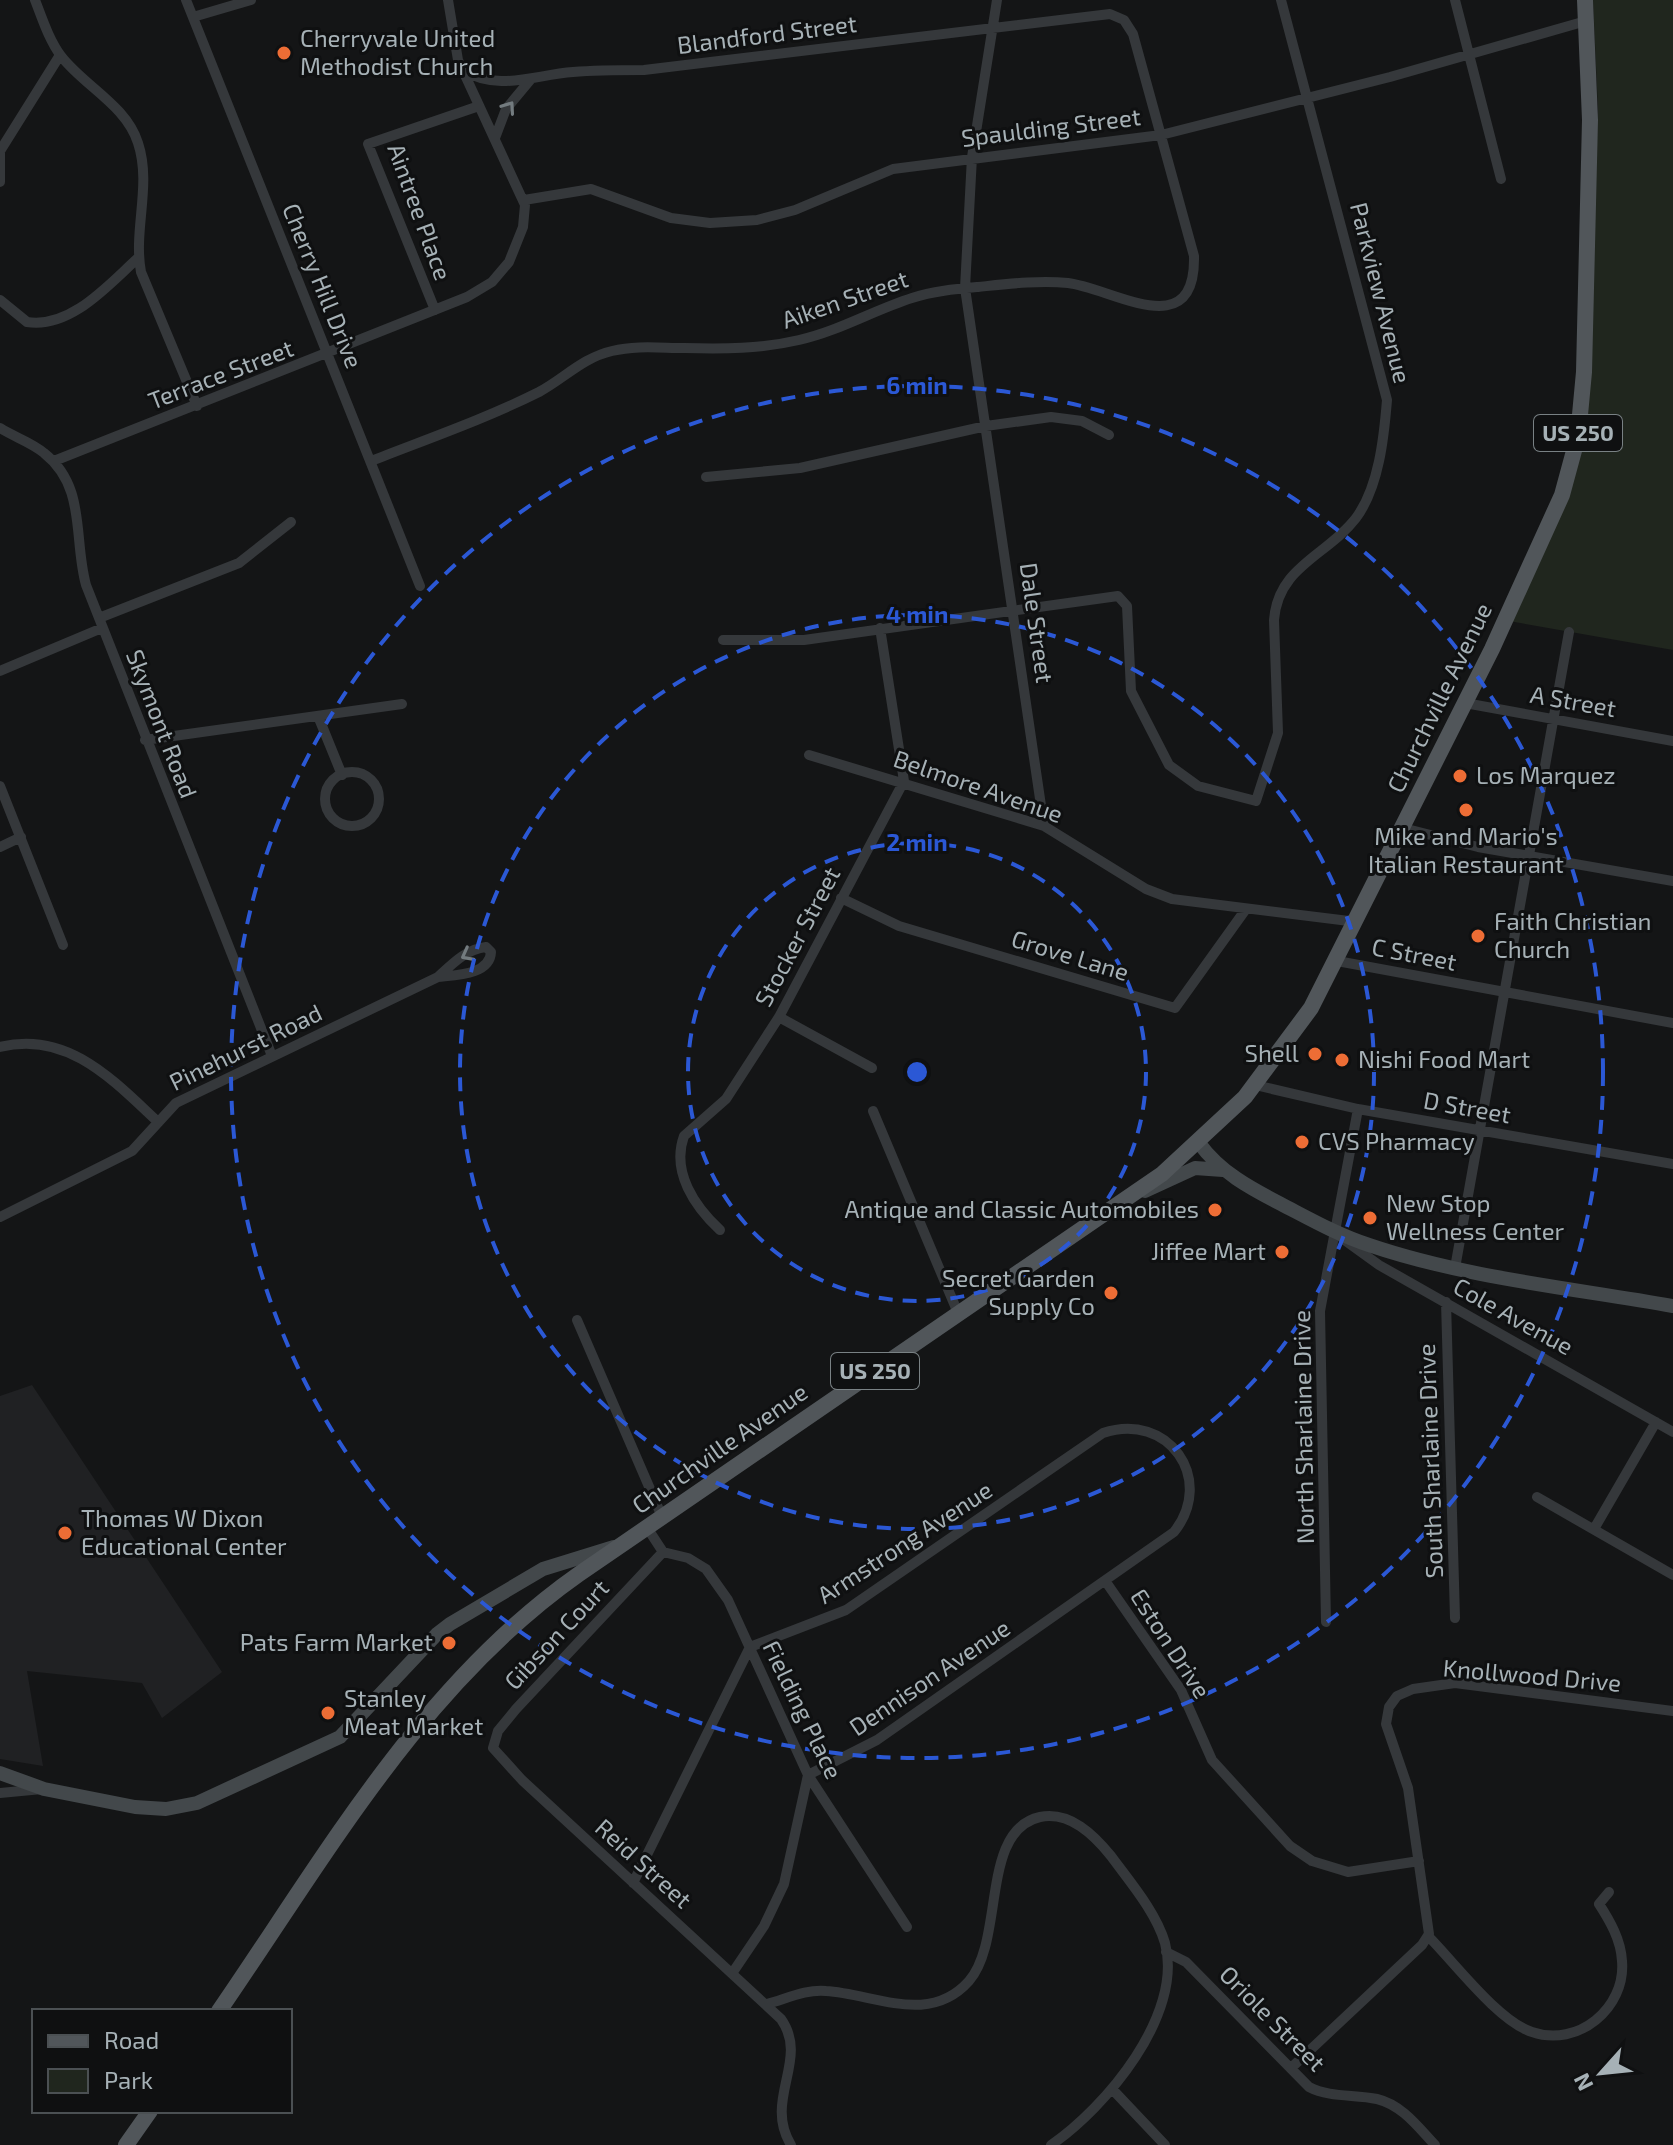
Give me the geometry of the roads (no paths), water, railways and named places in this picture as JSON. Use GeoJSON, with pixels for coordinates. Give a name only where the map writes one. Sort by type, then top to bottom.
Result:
{"type":"FeatureCollection","features":[{"type":"Feature","properties":{"kind":"main road","name":"Churchville Avenue"},"geometry":{"type":"LineString","coordinates":[[220,2009],[418,1726],[455,1682],[552,1593],[1128,1197],[1199,1143],[1255,1085],[1296,1031],[1337,961],[1465,703],[1556,510],[1578,436],[1584,372],[1590,120],[1585,0]]}},
{"type":"Feature","properties":{"kind":"main road"},"geometry":{"type":"LineString","coordinates":[[126,2145],[149,2113]]}},
{"type":"Feature","properties":{"kind":"street"},"geometry":{"type":"LineString","coordinates":[[35,0],[60,55],[125,119],[138,142],[143,181],[138,258],[197,406]]}},
{"type":"Feature","properties":{"kind":"street","name":"Cherry Hill Drive"},"geometry":{"type":"LineString","coordinates":[[186,0],[420,586]]}},
{"type":"Feature","properties":{"kind":"street"},"geometry":{"type":"LineString","coordinates":[[193,17],[251,0]]}},
{"type":"Feature","properties":{"kind":"street"},"geometry":{"type":"LineString","coordinates":[[448,0],[453,43],[462,70],[524,200]]}},
{"type":"Feature","properties":{"kind":"street","name":"Dale Street"},"geometry":{"type":"LineString","coordinates":[[997,0],[972,157],[965,288],[1044,826]]}},
{"type":"Feature","properties":{"kind":"street","name":"Parkview Avenue"},"geometry":{"type":"LineString","coordinates":[[1014,609],[1108,594],[1123,599],[1127,606],[1131,691],[1169,765],[1185,780],[1205,789],[1256,801],[1278,733],[1274,620],[1277,602],[1292,572],[1346,529],[1364,504],[1374,476],[1387,400],[1281,0]]}},
{"type":"Feature","properties":{"kind":"street"},"geometry":{"type":"LineString","coordinates":[[1455,0],[1501,179]]}},
{"type":"Feature","properties":{"kind":"street","name":"Blandford Street"},"geometry":{"type":"LineString","coordinates":[[462,70],[489,82],[572,72],[644,70],[1103,14],[1120,17],[1133,34],[1161,135]]}},
{"type":"Feature","properties":{"kind":"street","name":"Spaulding Street"},"geometry":{"type":"LineString","coordinates":[[524,200],[591,189],[671,218],[710,223],[749,221],[795,210],[882,172],[972,157],[1161,135],[1469,56],[1586,21]]}},
{"type":"Feature","properties":{"kind":"street"},"geometry":{"type":"LineString","coordinates":[[0,182],[0,151],[60,55]]}},
{"type":"Feature","properties":{"kind":"street"},"geometry":{"type":"LineString","coordinates":[[494,138],[506,109],[531,79]]}},
{"type":"Feature","properties":{"kind":"street","name":"Aintree Place"},"geometry":{"type":"LineString","coordinates":[[435,310],[368,144],[479,106]]}},
{"type":"Feature","properties":{"kind":"street","name":"Aiken Street"},"geometry":{"type":"LineString","coordinates":[[371,461],[501,409],[601,354],[640,347],[737,349],[780,344],[833,330],[914,297],[965,288],[1063,283],[1094,289],[1147,308],[1164,307],[1176,301],[1190,281],[1194,256],[1161,135]]}},
{"type":"Feature","properties":{"kind":"street","name":"Terrace Street"},"geometry":{"type":"LineString","coordinates":[[54,461],[480,291],[502,272],[520,237],[524,200]]}},
{"type":"Feature","properties":{"kind":"street"},"geometry":{"type":"LineString","coordinates":[[0,300],[27,322],[57,319],[90,300],[138,258]]}},
{"type":"Feature","properties":{"kind":"street"},"geometry":{"type":"LineString","coordinates":[[706,477],[800,468],[986,426],[1064,417],[1087,422],[1109,435]]}},
{"type":"Feature","properties":{"kind":"street"},"geometry":{"type":"LineString","coordinates":[[0,428],[54,461]]}},
{"type":"Feature","properties":{"kind":"street","name":"Skymont Road"},"geometry":{"type":"LineString","coordinates":[[54,461],[75,502],[83,575],[145,740],[272,1056]]}},
{"type":"Feature","properties":{"kind":"street"},"geometry":{"type":"LineString","coordinates":[[0,671],[239,563],[291,522]]}},
{"type":"Feature","properties":{"kind":"street"},"geometry":{"type":"LineString","coordinates":[[723,640],[804,640],[1014,609]]}},
{"type":"Feature","properties":{"kind":"street"},"geometry":{"type":"LineString","coordinates":[[880,628],[904,781]]}},
{"type":"Feature","properties":{"kind":"street"},"geometry":{"type":"LineString","coordinates":[[1455,1268],[1482,1131],[1569,632]]}},
{"type":"Feature","properties":{"kind":"street","name":"A Street"},"geometry":{"type":"LineString","coordinates":[[1465,703],[1673,741]]}},
{"type":"Feature","properties":{"kind":"street"},"geometry":{"type":"LineString","coordinates":[[145,740],[402,704]]}},
{"type":"Feature","properties":{"kind":"street"},"geometry":{"type":"LineString","coordinates":[[318,716],[342,775]]}},
{"type":"Feature","properties":{"kind":"street","name":"Belmore Avenue"},"geometry":{"type":"LineString","coordinates":[[809,755],[904,781],[1044,826],[1155,893],[1182,902],[1357,922]]}},
{"type":"Feature","properties":{"kind":"street"},"geometry":{"type":"LineString","coordinates":[[342,775],[364,776],[376,789],[376,810],[363,823],[344,825],[327,808],[328,788],[342,775]]}},
{"type":"Feature","properties":{"kind":"street","name":"Stocker Street"},"geometry":{"type":"LineString","coordinates":[[720,1230],[697,1209],[681,1165],[682,1141],[688,1129],[726,1099],[779,1017],[904,781]]}},
{"type":"Feature","properties":{"kind":"street"},"geometry":{"type":"LineString","coordinates":[[0,786],[63,945]]}},
{"type":"Feature","properties":{"kind":"street"},"geometry":{"type":"LineString","coordinates":[[1403,828],[1529,856],[1673,881]]}},
{"type":"Feature","properties":{"kind":"street"},"geometry":{"type":"LineString","coordinates":[[0,847],[21,837]]}},
{"type":"Feature","properties":{"kind":"street","name":"Grove Lane"},"geometry":{"type":"LineString","coordinates":[[841,898],[899,926],[1175,1008],[1246,909]]}},
{"type":"Feature","properties":{"kind":"street","name":"Pinehurst Road"},"geometry":{"type":"LineString","coordinates":[[0,1217],[125,1155],[141,1143],[157,1121],[176,1103],[438,977],[458,958],[486,947],[491,952],[486,965],[467,974],[438,977]]}},
{"type":"Feature","properties":{"kind":"street","name":"C Street"},"geometry":{"type":"LineString","coordinates":[[1337,961],[1673,1023]]}},
{"type":"Feature","properties":{"kind":"street"},"geometry":{"type":"LineString","coordinates":[[779,1017],[872,1068]]}},
{"type":"Feature","properties":{"kind":"street"},"geometry":{"type":"LineString","coordinates":[[0,1047],[34,1044],[72,1053],[108,1076],[157,1121]]}},
{"type":"Feature","properties":{"kind":"street","name":"D Street"},"geometry":{"type":"LineString","coordinates":[[1255,1085],[1358,1109],[1673,1164]]}},
{"type":"Feature","properties":{"kind":"street","name":"North Sharlaine Drive"},"geometry":{"type":"LineString","coordinates":[[1326,1622],[1320,1327],[1358,1109]]}},
{"type":"Feature","properties":{"kind":"street"},"geometry":{"type":"LineString","coordinates":[[873,1111],[958,1313]]}},
{"type":"Feature","properties":{"kind":"street"},"geometry":{"type":"LineString","coordinates":[[1199,1143],[1223,1170],[1336,1232],[1390,1252],[1455,1268],[1673,1306]]}},
{"type":"Feature","properties":{"kind":"street"},"geometry":{"type":"LineString","coordinates":[[1128,1197],[1195,1168],[1223,1170]]}},
{"type":"Feature","properties":{"kind":"street","name":"Cole Avenue"},"geometry":{"type":"LineString","coordinates":[[1336,1232],[1367,1258],[1673,1432]]}},
{"type":"Feature","properties":{"kind":"street","name":"South Sharlaine Drive"},"geometry":{"type":"LineString","coordinates":[[1446,1302],[1455,1618]]}},
{"type":"Feature","properties":{"kind":"street"},"geometry":{"type":"LineString","coordinates":[[577,1320],[663,1519]]}},
{"type":"Feature","properties":{"kind":"street"},"geometry":{"type":"LineString","coordinates":[[1594,1529],[1656,1422]]}},
{"type":"Feature","properties":{"kind":"street","name":"Armstrong Avenue"},"geometry":{"type":"LineString","coordinates":[[750,1647],[828,1619],[853,1605],[1103,1433],[1123,1428],[1144,1429],[1161,1437],[1177,1451]]}},
{"type":"Feature","properties":{"kind":"street","name":"Dennison Avenue"},"geometry":{"type":"LineString","coordinates":[[808,1775],[877,1740],[1169,1536],[1184,1518],[1190,1483],[1177,1451]]}},
{"type":"Feature","properties":{"kind":"street"},"geometry":{"type":"LineString","coordinates":[[1537,1497],[1673,1575]]}},
{"type":"Feature","properties":{"kind":"street"},"geometry":{"type":"LineString","coordinates":[[648,1529],[663,1552]]}},
{"type":"Feature","properties":{"kind":"street"},"geometry":{"type":"LineString","coordinates":[[0,1773],[44,1789],[153,1809],[184,1807],[340,1737],[437,1634],[512,1586],[564,1561],[622,1545]]}},
{"type":"Feature","properties":{"kind":"street","name":"Fielding Place"},"geometry":{"type":"LineString","coordinates":[[663,1552],[692,1560],[712,1576],[750,1647],[808,1775],[907,1927]]}},
{"type":"Feature","properties":{"kind":"street","name":"Gibson Court"},"geometry":{"type":"LineString","coordinates":[[494,1752],[492,1743],[498,1731],[516,1709],[663,1552]]}},
{"type":"Feature","properties":{"kind":"street"},"geometry":{"type":"LineString","coordinates":[[538,1574],[552,1593]]}},
{"type":"Feature","properties":{"kind":"street","name":"Eston Drive"},"geometry":{"type":"LineString","coordinates":[[1106,1582],[1181,1690],[1207,1753],[1290,1846],[1312,1861],[1348,1872],[1419,1861]]}},
{"type":"Feature","properties":{"kind":"street"},"geometry":{"type":"LineString","coordinates":[[633,1883],[750,1647]]}},
{"type":"Feature","properties":{"kind":"street","name":"Knollwood Drive"},"geometry":{"type":"LineString","coordinates":[[1428,1936],[1408,1788],[1386,1724],[1391,1703],[1404,1691],[1461,1684],[1673,1711]]}},
{"type":"Feature","properties":{"kind":"street","name":"Reid Street"},"geometry":{"type":"LineString","coordinates":[[494,1752],[781,2019],[791,2041],[790,2063],[779,2108],[782,2127],[791,2145]]}},
{"type":"Feature","properties":{"kind":"street"},"geometry":{"type":"LineString","coordinates":[[733,1972],[764,1926],[784,1884],[808,1775]]}},
{"type":"Feature","properties":{"kind":"street"},"geometry":{"type":"LineString","coordinates":[[0,1793],[44,1789]]}},
{"type":"Feature","properties":{"kind":"street"},"geometry":{"type":"LineString","coordinates":[[767,2004],[819,1990],[910,2006],[936,2002],[955,1993],[970,1979],[984,1955],[1007,1844],[1024,1824],[1046,1816],[1069,1820],[1096,1838],[1150,1912],[1166,1952],[1164,1984],[1156,2014],[1113,2090],[1051,2145]]}},
{"type":"Feature","properties":{"kind":"street"},"geometry":{"type":"LineString","coordinates":[[1291,2068],[1428,1936],[1516,2024],[1545,2035],[1569,2033],[1599,2018],[1619,1989],[1621,1952],[1599,1904],[1609,1892]]}},
{"type":"Feature","properties":{"kind":"street","name":"Oriole Street"},"geometry":{"type":"LineString","coordinates":[[1166,1952],[1186,1962],[1317,2091],[1370,2098],[1392,2105],[1435,2145]]}},
{"type":"Feature","properties":{"kind":"street"},"geometry":{"type":"LineString","coordinates":[[1113,2090],[1165,2145]]}},
{"type":"Feature","properties":{"kind":"place","name":"Cherryvale United Methodist Church"},"geometry":{"type":"Point","coordinates":[284,53]}},
{"type":"Feature","properties":{"kind":"place","name":"Los Marquez"},"geometry":{"type":"Point","coordinates":[1460,776]}},
{"type":"Feature","properties":{"kind":"place","name":"Mike and Mario's Italian Restaurant"},"geometry":{"type":"Point","coordinates":[1466,810]}},
{"type":"Feature","properties":{"kind":"place","name":"Faith Christian Church"},"geometry":{"type":"Point","coordinates":[1478,936]}},
{"type":"Feature","properties":{"kind":"place","name":"Shell"},"geometry":{"type":"Point","coordinates":[1315,1054]}},
{"type":"Feature","properties":{"kind":"place","name":"Nishi Food Mart"},"geometry":{"type":"Point","coordinates":[1342,1060]}},
{"type":"Feature","properties":{"kind":"place","name":"CVS Pharmacy"},"geometry":{"type":"Point","coordinates":[1302,1142]}},
{"type":"Feature","properties":{"kind":"place","name":"Antique and Classic Automobiles"},"geometry":{"type":"Point","coordinates":[1215,1210]}},
{"type":"Feature","properties":{"kind":"place","name":"New Stop Wellness Center"},"geometry":{"type":"Point","coordinates":[1370,1218]}},
{"type":"Feature","properties":{"kind":"place","name":"Jiffee Mart"},"geometry":{"type":"Point","coordinates":[1282,1252]}},
{"type":"Feature","properties":{"kind":"place","name":"Secret Garden Supply Co"},"geometry":{"type":"Point","coordinates":[1111,1293]}},
{"type":"Feature","properties":{"kind":"place","name":"Thomas W Dixon Educational Center"},"geometry":{"type":"Point","coordinates":[65,1533]}},
{"type":"Feature","properties":{"kind":"place","name":"Pats Farm Market"},"geometry":{"type":"Point","coordinates":[449,1643]}},
{"type":"Feature","properties":{"kind":"place","name":"Stanley Meat Market"},"geometry":{"type":"Point","coordinates":[328,1713]}}]}
